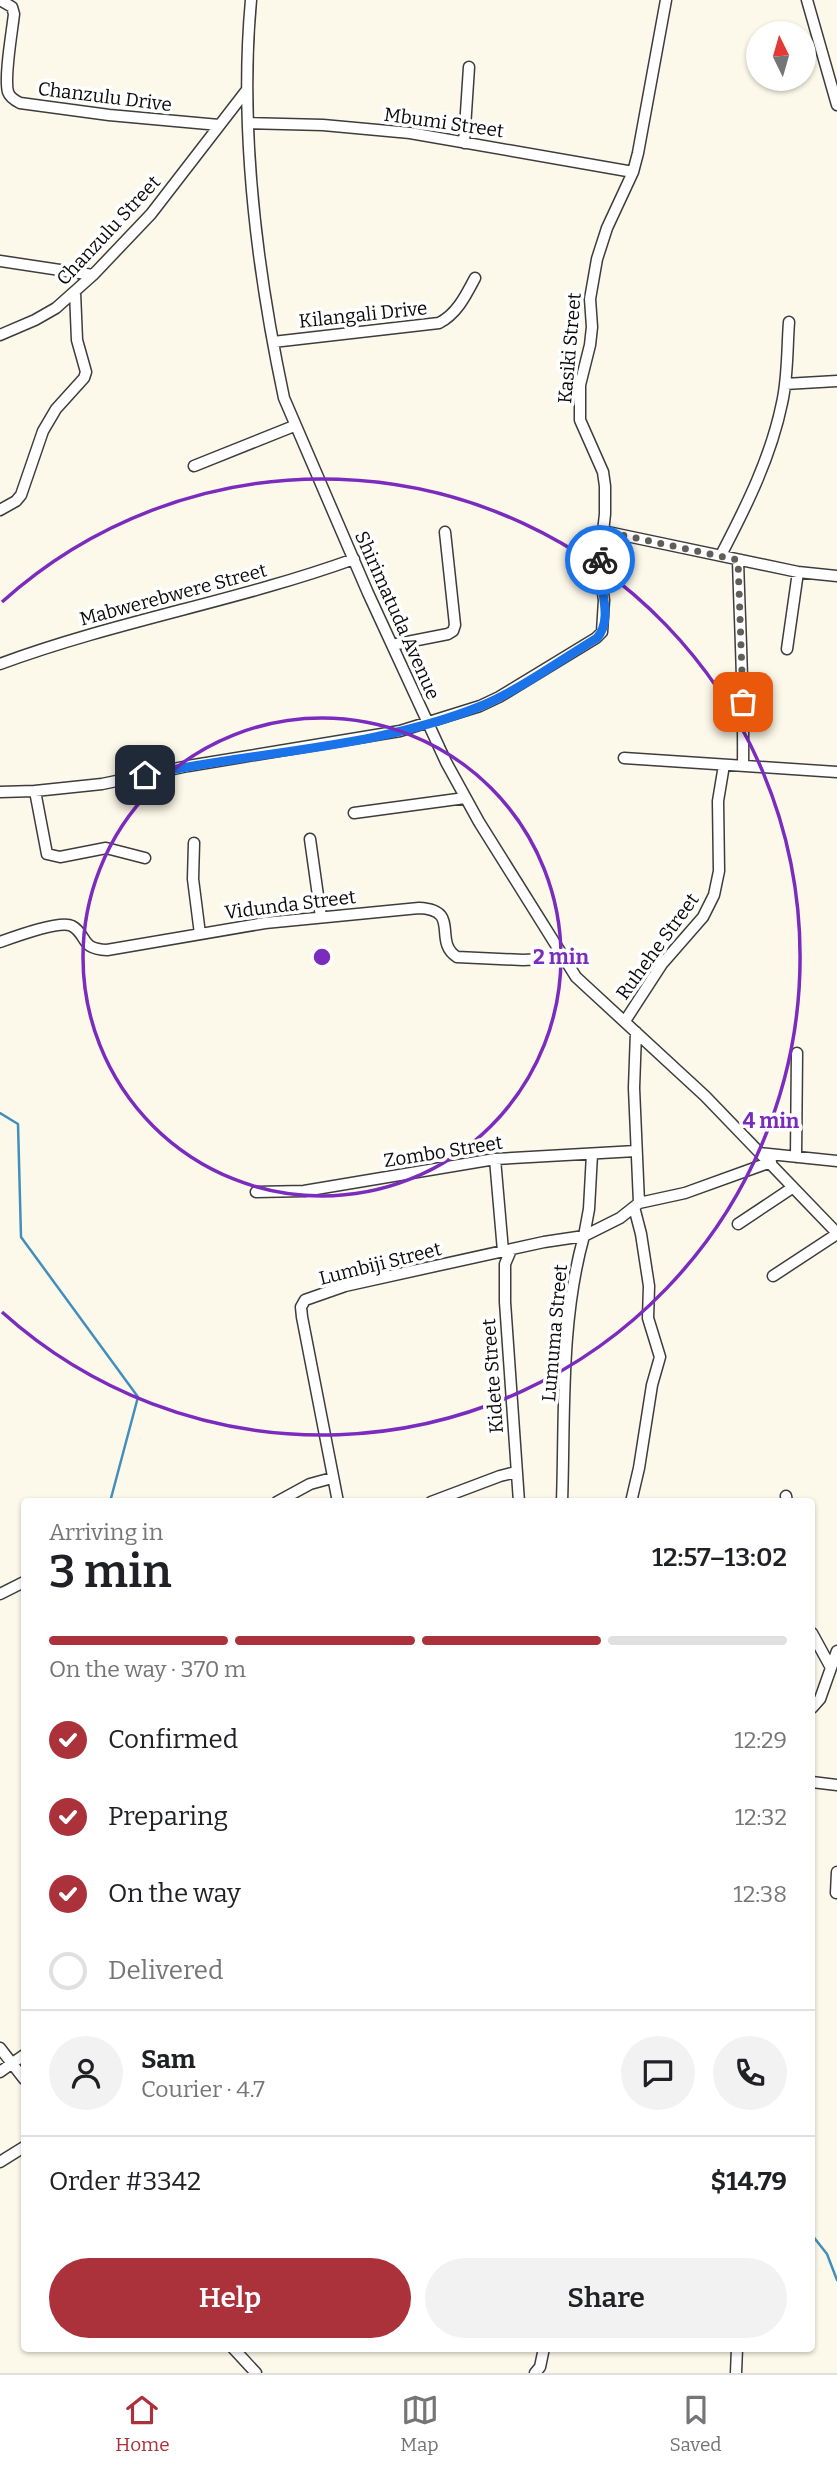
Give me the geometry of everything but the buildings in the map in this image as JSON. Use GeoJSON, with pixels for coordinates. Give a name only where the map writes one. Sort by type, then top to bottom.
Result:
{"type":"FeatureCollection","features":[{"type":"Feature","properties":{"kind":"street","name":"Chanzulu Drive"},"geometry":{"type":"LineString","coordinates":[[0,0],[12,7],[14,14],[8,80],[8,92],[12,99],[20,103],[109,115],[219,125]]}},
{"type":"Feature","properties":{"kind":"street","name":"Shirimatuda Avenue"},"geometry":{"type":"LineString","coordinates":[[251,0],[246,91],[256,226],[284,398],[427,723],[465,798],[576,976],[705,1096],[837,1233]]}},
{"type":"Feature","properties":{"kind":"street","name":"Kasiki Street"},"geometry":{"type":"LineString","coordinates":[[427,723],[499,697],[597,638],[602,632],[604,600],[599,567],[605,514],[603,472],[580,419],[580,385],[590,345],[590,299],[597,259],[607,228],[633,172],[666,0]]}},
{"type":"Feature","properties":{"kind":"street"},"geometry":{"type":"LineString","coordinates":[[807,0],[837,104]]}},
{"type":"Feature","properties":{"kind":"street"},"geometry":{"type":"LineString","coordinates":[[464,143],[469,66]]}},
{"type":"Feature","properties":{"kind":"street","name":"Chanzulu Street"},"geometry":{"type":"LineString","coordinates":[[0,335],[35,320],[75,292],[93,275],[151,214],[246,91]]}},
{"type":"Feature","properties":{"kind":"street","name":"Mbumi Street"},"geometry":{"type":"LineString","coordinates":[[248,123],[323,125],[410,133],[633,172]]}},
{"type":"Feature","properties":{"kind":"street"},"geometry":{"type":"LineString","coordinates":[[0,261],[93,275]]}},
{"type":"Feature","properties":{"kind":"street","name":"Kilangali Drive"},"geometry":{"type":"LineString","coordinates":[[274,342],[439,323],[457,308],[475,278]]}},
{"type":"Feature","properties":{"kind":"street"},"geometry":{"type":"LineString","coordinates":[[0,510],[21,495],[43,431],[56,409],[84,378],[86,372],[77,340],[75,292]]}},
{"type":"Feature","properties":{"kind":"street"},"geometry":{"type":"LineString","coordinates":[[722,555],[777,426],[785,384],[789,322]]}},
{"type":"Feature","properties":{"kind":"street"},"geometry":{"type":"LineString","coordinates":[[785,384],[837,381]]}},
{"type":"Feature","properties":{"kind":"street"},"geometry":{"type":"LineString","coordinates":[[194,466],[295,426]]}},
{"type":"Feature","properties":{"kind":"street"},"geometry":{"type":"LineString","coordinates":[[603,531],[798,572],[837,576]]}},
{"type":"Feature","properties":{"kind":"street"},"geometry":{"type":"LineString","coordinates":[[391,645],[453,631],[455,625],[445,532]]}},
{"type":"Feature","properties":{"kind":"street","name":"Mabwerebwere Street"},"geometry":{"type":"LineString","coordinates":[[0,664],[50,646],[219,601],[354,559]]}},
{"type":"Feature","properties":{"kind":"street"},"geometry":{"type":"LineString","coordinates":[[738,560],[743,766]]}},
{"type":"Feature","properties":{"kind":"street"},"geometry":{"type":"LineString","coordinates":[[787,649],[798,572]]}},
{"type":"Feature","properties":{"kind":"street"},"geometry":{"type":"LineString","coordinates":[[0,792],[102,784],[188,766],[400,731],[427,723]]}},
{"type":"Feature","properties":{"kind":"street"},"geometry":{"type":"LineString","coordinates":[[624,758],[837,772]]}},
{"type":"Feature","properties":{"kind":"street","name":"Ruhehe Street"},"geometry":{"type":"LineString","coordinates":[[625,1021],[662,964],[703,917],[714,895],[719,871],[718,800],[724,765]]}},
{"type":"Feature","properties":{"kind":"street"},"geometry":{"type":"LineString","coordinates":[[35,791],[47,854],[60,856],[106,848],[145,858]]}},
{"type":"Feature","properties":{"kind":"street"},"geometry":{"type":"LineString","coordinates":[[354,813],[465,798]]}},
{"type":"Feature","properties":{"kind":"street"},"geometry":{"type":"LineString","coordinates":[[310,839],[321,917]]}},
{"type":"Feature","properties":{"kind":"street"},"geometry":{"type":"LineString","coordinates":[[194,843],[192,879],[200,934]]}},
{"type":"Feature","properties":{"kind":"street","name":"Vidunda Street"},"geometry":{"type":"LineString","coordinates":[[0,942],[51,927],[69,925],[74,927],[86,945],[97,950],[107,950],[265,923],[392,909],[434,909],[445,922],[447,947],[450,953],[457,957],[523,960],[565,958]]}},
{"type":"Feature","properties":{"kind":"street"},"geometry":{"type":"LineString","coordinates":[[632,1498],[652,1385],[660,1357],[648,1318],[649,1286],[636,1205],[636,1032]]}},
{"type":"Feature","properties":{"kind":"street"},"geometry":{"type":"LineString","coordinates":[[796,1157],[797,1053]]}},
{"type":"Feature","properties":{"kind":"street","name":"Zombo Street"},"geometry":{"type":"LineString","coordinates":[[256,1192],[304,1191],[495,1159],[636,1152]]}},
{"type":"Feature","properties":{"kind":"street"},"geometry":{"type":"LineString","coordinates":[[760,1153],[837,1161]]}},
{"type":"Feature","properties":{"kind":"street","name":"Lumuma Street"},"geometry":{"type":"LineString","coordinates":[[562,1498],[570,1313],[575,1272],[589,1209],[592,1154]]}},
{"type":"Feature","properties":{"kind":"street","name":"Kidete Street"},"geometry":{"type":"LineString","coordinates":[[495,1159],[507,1250],[505,1302],[519,1498]]}},
{"type":"Feature","properties":{"kind":"street"},"geometry":{"type":"LineString","coordinates":[[584,1236],[620,1218],[636,1205],[685,1193],[771,1162]]}},
{"type":"Feature","properties":{"kind":"street"},"geometry":{"type":"LineString","coordinates":[[738,1224],[792,1188]]}},
{"type":"Feature","properties":{"kind":"street"},"geometry":{"type":"LineString","coordinates":[[774,1276],[837,1233]]}},
{"type":"Feature","properties":{"kind":"street","name":"Lumbiji Street"},"geometry":{"type":"LineString","coordinates":[[337,1498],[302,1317],[301,1307],[305,1300],[345,1286],[584,1236]]}},
{"type":"Feature","properties":{"kind":"street"},"geometry":{"type":"LineString","coordinates":[[442,1498],[516,1472]]}},
{"type":"Feature","properties":{"kind":"street"},"geometry":{"type":"LineString","coordinates":[[284,1498],[310,1484],[332,1478]]}},
{"type":"Feature","properties":{"kind":"street"},"geometry":{"type":"LineString","coordinates":[[0,1594],[21,1584]]}},
{"type":"Feature","properties":{"kind":"street"},"geometry":{"type":"LineString","coordinates":[[815,1638],[830,1666]]}},
{"type":"Feature","properties":{"kind":"street"},"geometry":{"type":"LineString","coordinates":[[815,1703],[822,1692],[837,1651]]}},
{"type":"Feature","properties":{"kind":"street"},"geometry":{"type":"LineString","coordinates":[[815,1782],[837,1785]]}},
{"type":"Feature","properties":{"kind":"street"},"geometry":{"type":"LineString","coordinates":[[836,1893],[837,1872]]}},
{"type":"Feature","properties":{"kind":"street"},"geometry":{"type":"LineString","coordinates":[[0,2048],[21,2074]]}},
{"type":"Feature","properties":{"kind":"street"},"geometry":{"type":"LineString","coordinates":[[0,2073],[21,2057]]}},
{"type":"Feature","properties":{"kind":"street"},"geometry":{"type":"LineString","coordinates":[[0,2162],[21,2149]]}},
{"type":"Feature","properties":{"kind":"street"},"geometry":{"type":"LineString","coordinates":[[237,2352],[256,2373]]}},
{"type":"Feature","properties":{"kind":"street"},"geometry":{"type":"LineString","coordinates":[[535,2373],[540,2367],[543,2352]]}},
{"type":"Feature","properties":{"kind":"street"},"geometry":{"type":"LineString","coordinates":[[736,2373],[737,2352]]}},
{"type":"Feature","properties":{"kind":"waterway"},"geometry":{"type":"LineString","coordinates":[[0,1113],[18,1124],[21,1237],[138,1397],[111,1498]]}},
{"type":"Feature","properties":{"kind":"waterway"},"geometry":{"type":"LineString","coordinates":[[815,2239],[827,2254],[837,2280]]}},
{"type":"Feature","properties":{"kind":"way so far"},"geometry":{"type":"LineString","coordinates":[[600,560],[603,531],[738,560],[743,702]]}},
{"type":"Feature","properties":{"kind":"route"},"geometry":{"type":"LineString","coordinates":[[145,775],[400,731],[480,706],[597,638],[602,632],[604,600],[600,560]]}}]}
